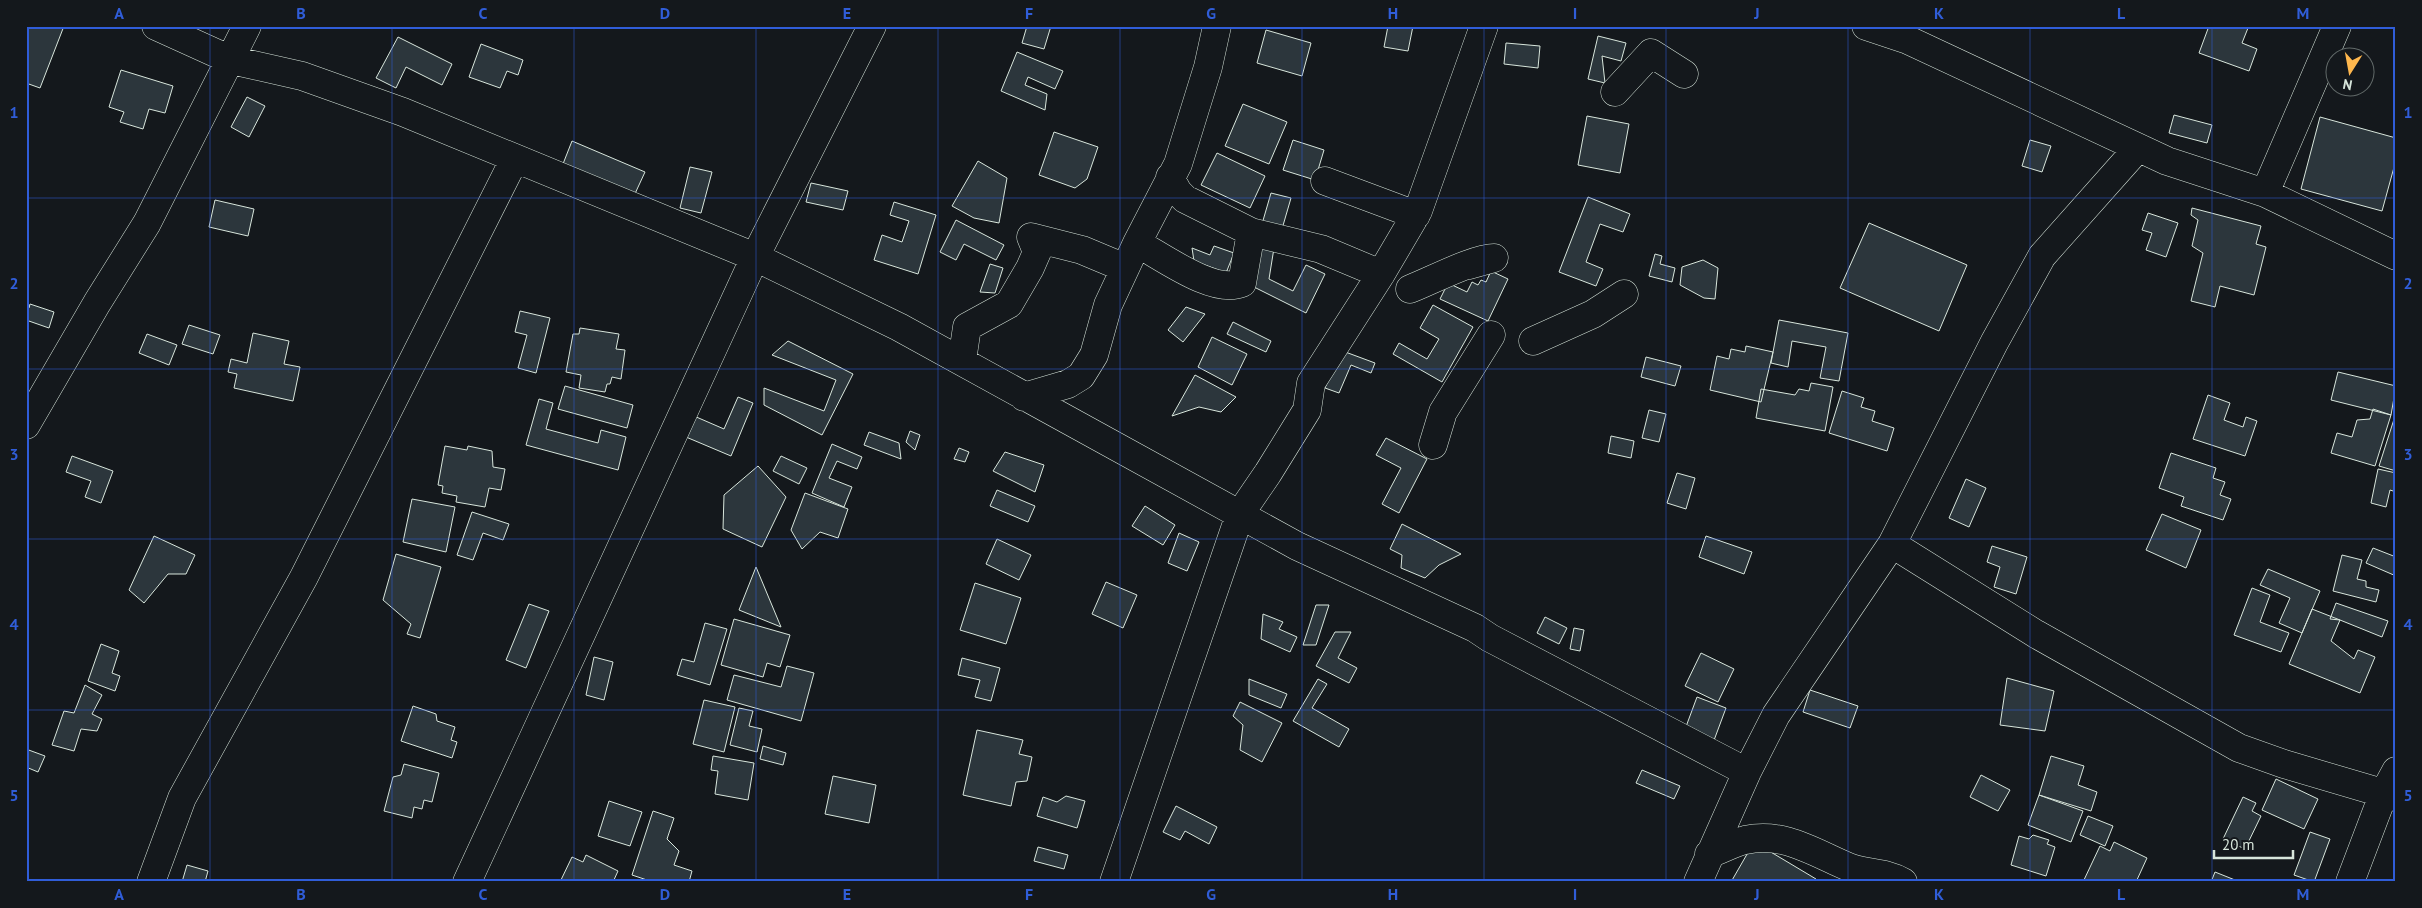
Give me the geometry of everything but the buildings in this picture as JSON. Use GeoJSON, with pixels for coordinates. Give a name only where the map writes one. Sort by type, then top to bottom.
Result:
{"type":"FeatureCollection","features":[{"type":"Feature","properties":{"kind":"street"},"geometry":{"type":"LineString","coordinates":[[156,26],[231,60],[302,76],[404,112],[755,257],[899,327],[1296,546],[1475,628],[1490,638],[1747,772]]}},
{"type":"Feature","properties":{"kind":"street"},"geometry":{"type":"LineString","coordinates":[[26,425],[33,402],[147,223],[247,26]]}},
{"type":"Feature","properties":{"kind":"street"},"geometry":{"type":"LineString","coordinates":[[467,882],[755,257],[872,26]]}},
{"type":"Feature","properties":{"kind":"street"},"geometry":{"type":"LineString","coordinates":[[1024,397],[1068,384],[1081,376],[1094,354],[1108,304],[1178,164],[1205,76],[1217,26]]}},
{"type":"Feature","properties":{"kind":"street"},"geometry":{"type":"LineString","coordinates":[[1114,882],[1240,514],[1307,410],[1311,383],[1381,274],[1416,215],[1484,26]]}},
{"type":"Feature","properties":{"kind":"street"},"geometry":{"type":"LineString","coordinates":[[1866,26],[1908,40],[2167,162],[2265,193],[2396,256]]}},
{"type":"Feature","properties":{"kind":"street"},"geometry":{"type":"LineString","coordinates":[[2265,193],[2337,26]]}},
{"type":"Feature","properties":{"kind":"street"},"geometry":{"type":"LineString","coordinates":[[1615,92],[1650,53],[1684,74]]}},
{"type":"Feature","properties":{"kind":"street"},"geometry":{"type":"LineString","coordinates":[[1698,882],[1747,772],[1776,715],[1892,544],[1994,343],[2042,256],[2138,148]]}},
{"type":"Feature","properties":{"kind":"street"},"geometry":{"type":"LineString","coordinates":[[151,882],[182,798],[304,577],[515,158]]}},
{"type":"Feature","properties":{"kind":"street"},"geometry":{"type":"LineString","coordinates":[[1170,177],[1178,192],[1185,199],[1251,232],[1321,249],[1381,274]]}},
{"type":"Feature","properties":{"kind":"street"},"geometry":{"type":"LineString","coordinates":[[1325,181],[1416,215]]}},
{"type":"Feature","properties":{"kind":"street"},"geometry":{"type":"LineString","coordinates":[[1137,243],[1213,284],[1232,287],[1242,283],[1251,232]]}},
{"type":"Feature","properties":{"kind":"street"},"geometry":{"type":"LineString","coordinates":[[962,361],[967,327],[1009,304],[1030,268],[1037,252],[1031,237],[1082,250],[1125,268]]}},
{"type":"Feature","properties":{"kind":"street"},"geometry":{"type":"LineString","coordinates":[[1410,289],[1469,265]]}},
{"type":"Feature","properties":{"kind":"street"},"geometry":{"type":"LineString","coordinates":[[1533,341],[1593,314],[1624,294]]}},
{"type":"Feature","properties":{"kind":"street"},"geometry":{"type":"LineString","coordinates":[[1433,445],[1446,406],[1491,335]]}},
{"type":"Feature","properties":{"kind":"street"},"geometry":{"type":"LineString","coordinates":[[1892,544],[2036,634],[2239,748],[2284,764],[2389,796]]}},
{"type":"Feature","properties":{"kind":"street"},"geometry":{"type":"LineString","coordinates":[[2350,882],[2389,796],[2396,771]]}},
{"type":"Feature","properties":{"kind":"street"},"geometry":{"type":"LineString","coordinates":[[1709,854],[1744,840],[1767,836],[1799,844],[1852,868],[1893,876],[1903,882]]}}]}
